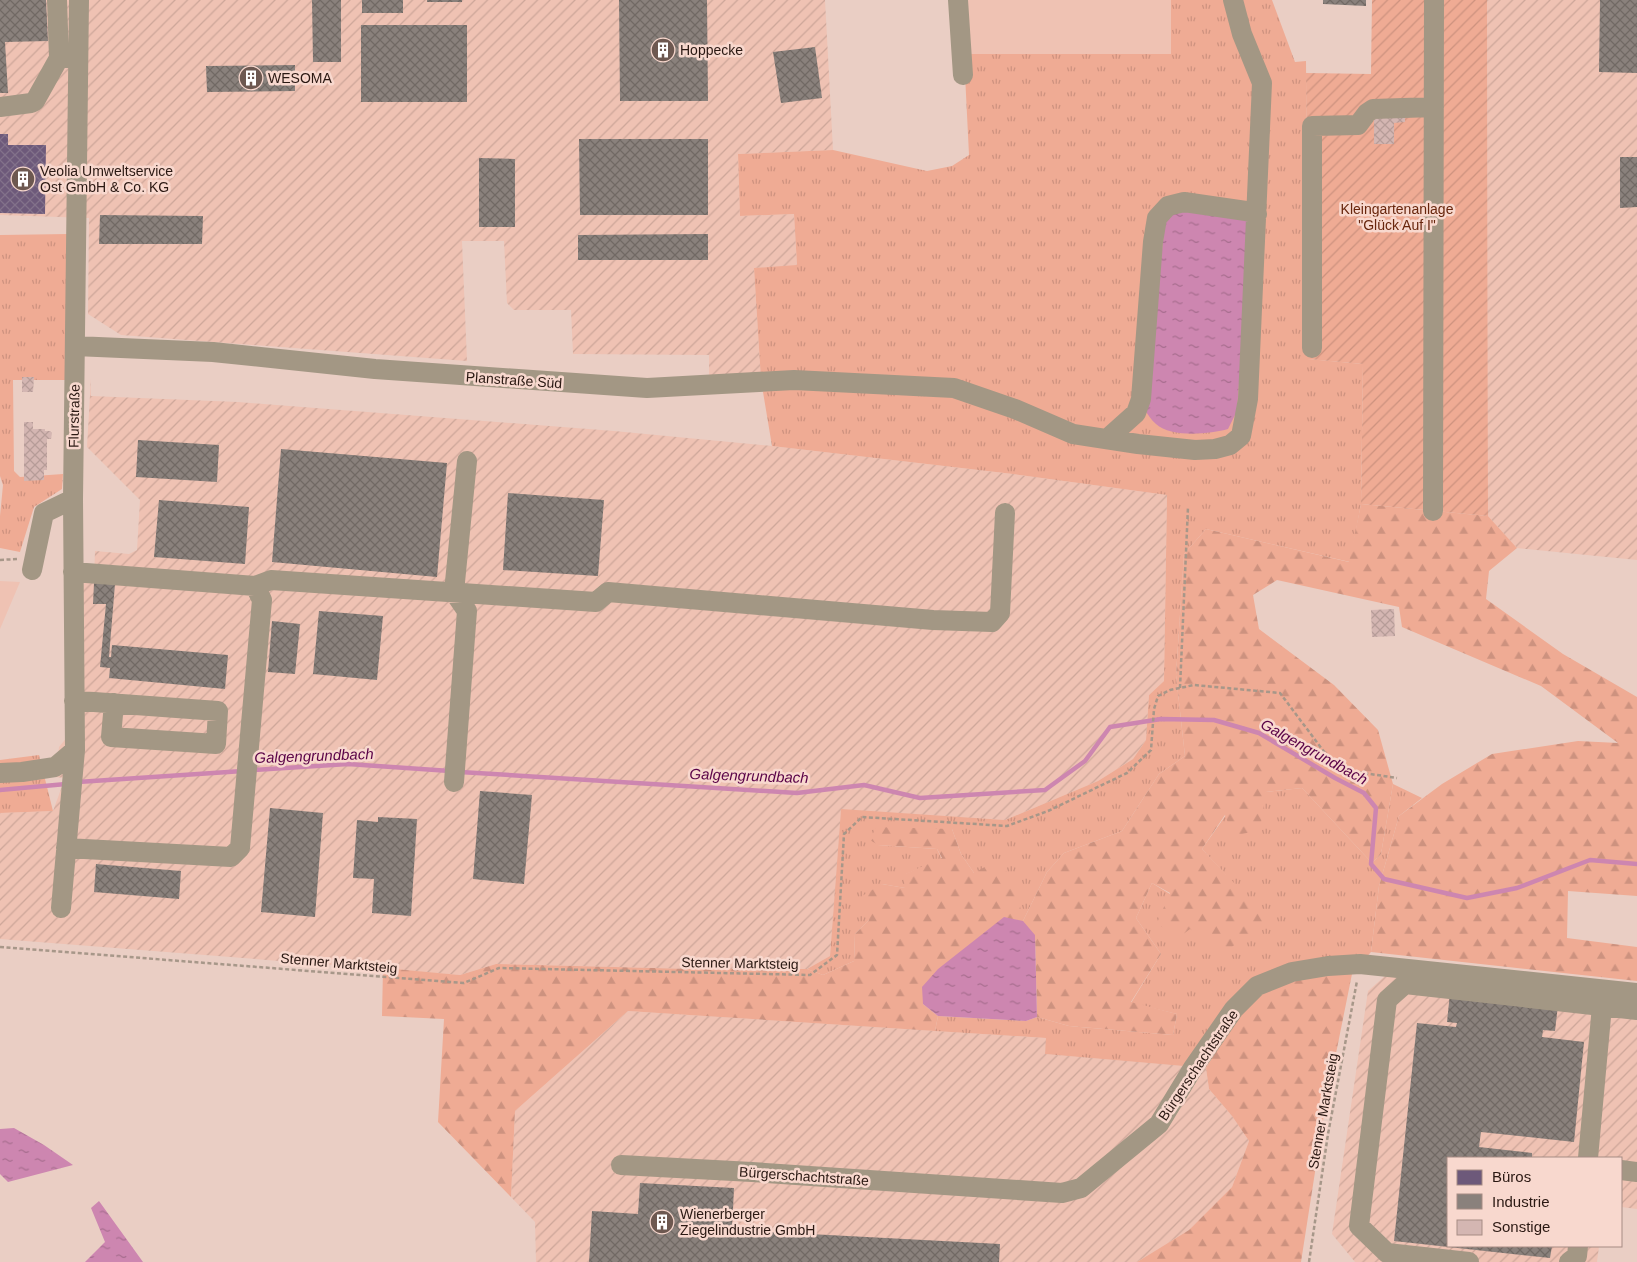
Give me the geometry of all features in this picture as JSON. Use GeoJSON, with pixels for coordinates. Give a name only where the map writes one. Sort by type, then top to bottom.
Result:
{"type":"FeatureCollection","features":[{"type":"Feature","properties":{"kind":"street"},"geometry":{"type":"LineString","coordinates":[[0,107],[35,101],[69,57],[57,0]]}},
{"type":"Feature","properties":{"kind":"street","name":"Flurstraße"},"geometry":{"type":"LineString","coordinates":[[61,908],[74,760],[73,498],[75,346],[69,57],[79,0]]}},
{"type":"Feature","properties":{"kind":"street"},"geometry":{"type":"LineString","coordinates":[[958,0],[963,74]]}},
{"type":"Feature","properties":{"kind":"street","name":"Planstraße Süd"},"geometry":{"type":"LineString","coordinates":[[75,346],[213,352],[375,369],[647,388],[794,380],[954,388],[1015,409],[1073,434],[1196,450],[1215,449],[1230,445],[1241,436],[1248,399],[1262,83],[1242,34],[1233,0]]}},
{"type":"Feature","properties":{"kind":"street"},"geometry":{"type":"LineString","coordinates":[[1433,511],[1434,0]]}},
{"type":"Feature","properties":{"kind":"street"},"geometry":{"type":"LineString","coordinates":[[1312,348],[1312,126],[1358,125],[1367,112],[1374,109],[1434,107]]}},
{"type":"Feature","properties":{"kind":"street"},"geometry":{"type":"LineString","coordinates":[[1107,439],[1136,413],[1141,400],[1157,218],[1168,206],[1184,202],[1257,214]]}},
{"type":"Feature","properties":{"kind":"street"},"geometry":{"type":"LineString","coordinates":[[454,782],[467,611],[454,592],[467,460]]}},
{"type":"Feature","properties":{"kind":"street"},"geometry":{"type":"LineString","coordinates":[[32,570],[44,513],[73,498]]}},
{"type":"Feature","properties":{"kind":"street"},"geometry":{"type":"LineString","coordinates":[[73,572],[255,586],[272,580],[596,602],[608,592],[933,620],[992,622],[1000,612],[1005,513]]}},
{"type":"Feature","properties":{"kind":"street"},"geometry":{"type":"LineString","coordinates":[[66,848],[232,857],[240,848],[262,600],[255,586]]}},
{"type":"Feature","properties":{"kind":"street"},"geometry":{"type":"LineString","coordinates":[[74,701],[218,711],[216,744],[111,737],[114,704]]}},
{"type":"Feature","properties":{"kind":"street"},"geometry":{"type":"LineString","coordinates":[[0,773],[22,772],[55,766],[74,760]]}},
{"type":"Feature","properties":{"kind":"street","name":"Bürgerschachtstraße"},"geometry":{"type":"LineString","coordinates":[[621,1164],[1062,1193],[1081,1188],[1159,1124],[1193,1068],[1234,1009],[1257,986],[1292,972],[1328,966],[1360,964],[1637,993]]}},
{"type":"Feature","properties":{"kind":"street"},"geometry":{"type":"LineString","coordinates":[[1469,1262],[1387,1253],[1359,1226],[1387,1000],[1405,984],[1637,1010]]}},
{"type":"Feature","properties":{"kind":"street"},"geometry":{"type":"LineString","coordinates":[[1588,1157],[1602,1006]]}},
{"type":"Feature","properties":{"kind":"street"},"geometry":{"type":"LineString","coordinates":[[1622,1170],[1637,1172]]}},
{"type":"Feature","properties":{"kind":"street"},"geometry":{"type":"LineString","coordinates":[[1569,1262],[1577,1256],[1578,1247]]}},
{"type":"Feature","properties":{"kind":"path"},"geometry":{"type":"LineString","coordinates":[[1180,688],[1188,507]]}},
{"type":"Feature","properties":{"kind":"path","name":"Stenner Marktsteig"},"geometry":{"type":"LineString","coordinates":[[0,947],[464,984],[499,968],[810,975],[837,955],[844,834],[862,817],[1007,826],[1048,811],[1127,773],[1151,750],[1154,714],[1158,696],[1180,688],[1194,685],[1280,693],[1337,768],[1397,778]]}},
{"type":"Feature","properties":{"kind":"path","name":"Stenner Marktsteig"},"geometry":{"type":"LineString","coordinates":[[1309,1262],[1328,1134],[1360,964]]}},
{"type":"Feature","properties":{"kind":"shaded area"},"geometry":{"type":"Polygon","coordinates":[[[0,0],[825,0],[833,150],[738,154],[740,216],[794,214],[797,266],[754,268],[761,380],[709,377],[709,355],[573,354],[571,310],[514,310],[507,303],[504,241],[462,241],[467,361],[121,335],[88,314],[89,218],[0,215],[0,0]]]}},
{"type":"Feature","properties":{"kind":"shaded area"},"geometry":{"type":"Polygon","coordinates":[[[961,0],[1171,0],[1172,54],[964,54],[961,0]]]}},
{"type":"Feature","properties":{"kind":"shaded area"},"geometry":{"type":"Polygon","coordinates":[[[1487,0],[1637,0],[1637,560],[1517,548],[1488,516],[1487,0]]]}},
{"type":"Feature","properties":{"kind":"shaded area"},"geometry":{"type":"Polygon","coordinates":[[[91,378],[91,396],[238,402],[614,431],[772,446],[1013,474],[1167,495],[1164,681],[1149,695],[1146,740],[1133,759],[1098,781],[1005,820],[841,810],[830,956],[807,969],[692,969],[496,964],[460,975],[0,939],[0,813],[53,811],[65,778],[55,777],[59,747],[68,736],[68,580],[94,580],[95,551],[129,554],[137,550],[140,500],[87,447],[91,378]]]}},
{"type":"Feature","properties":{"kind":"shaded area"},"geometry":{"type":"Polygon","coordinates":[[[0,581],[20,582],[0,629],[0,581]]]}},
{"type":"Feature","properties":{"kind":"shaded area"},"geometry":{"type":"Polygon","coordinates":[[[1385,976],[1637,1002],[1637,1209],[1622,1207],[1622,1157],[1447,1157],[1447,1247],[1599,1247],[1597,1262],[1355,1262],[1332,1234],[1368,991],[1385,976]]]}},
{"type":"Feature","properties":{"kind":"shaded area","name":"Wienerberger Ziegelindustrie GmbH"},"geometry":{"type":"Polygon","coordinates":[[[628,1011],[1047,1038],[1045,1054],[1206,1068],[1209,1089],[1232,1116],[1249,1141],[1232,1187],[1189,1230],[1137,1262],[536,1262],[535,1222],[511,1197],[515,1111],[628,1011]]]}},
{"type":"Feature","properties":{"kind":"green space"},"geometry":{"type":"Polygon","coordinates":[[[1171,0],[1272,0],[1295,62],[1306,61],[1308,359],[1363,364],[1361,504],[1350,562],[1206,529],[1184,554],[1176,675],[1185,756],[1159,774],[1122,831],[1064,853],[1047,872],[1023,921],[974,873],[961,854],[952,829],[878,845],[937,849],[942,859],[906,874],[905,888],[882,884],[869,920],[855,934],[854,961],[823,975],[807,969],[830,956],[841,809],[1005,820],[1098,781],[1133,759],[1146,740],[1149,695],[1164,681],[1167,495],[1013,474],[772,446],[761,380],[754,268],[797,265],[794,214],[740,216],[738,154],[833,150],[927,171],[952,166],[969,155],[964,54],[1171,54],[1171,0]]]}},
{"type":"Feature","properties":{"kind":"green space","name":"Kleingartenanlage \"Glück Auf I\""},"geometry":{"type":"Polygon","coordinates":[[[1372,0],[1487,0],[1488,516],[1361,504],[1363,364],[1308,359],[1306,73],[1371,74],[1372,0]]]}},
{"type":"Feature","properties":{"kind":"green space"},"geometry":{"type":"Polygon","coordinates":[[[68,234],[66,380],[13,380],[14,471],[20,477],[63,474],[62,489],[34,507],[20,552],[0,548],[0,516],[3,485],[0,476],[0,235],[68,234]]]}},
{"type":"Feature","properties":{"kind":"green space"},"geometry":{"type":"Polygon","coordinates":[[[1361,504],[1488,516],[1517,548],[1489,571],[1486,599],[1563,654],[1637,697],[1637,896],[1568,891],[1567,938],[1637,947],[1637,981],[1371,952],[1379,886],[1399,816],[1442,784],[1492,754],[1578,741],[1618,743],[1541,686],[1402,627],[1399,607],[1277,580],[1253,595],[1259,629],[1334,685],[1378,730],[1393,784],[1381,854],[1372,863],[1302,788],[1266,792],[1260,830],[1233,836],[1225,815],[1202,849],[1269,920],[1225,952],[1190,929],[1177,939],[1157,923],[1170,893],[1152,883],[1136,918],[1161,954],[1131,1002],[1177,1014],[1173,1035],[1069,1026],[1037,1017],[1035,935],[923,1004],[938,1016],[935,1031],[628,1011],[515,1111],[511,1197],[438,1122],[444,1019],[382,1016],[383,968],[460,975],[496,964],[692,969],[807,969],[823,975],[854,961],[855,934],[869,920],[862,896],[882,884],[905,888],[905,874],[942,858],[937,849],[878,845],[870,840],[876,827],[952,829],[961,854],[974,873],[990,864],[1014,875],[1023,921],[1047,872],[1064,853],[1122,831],[1159,774],[1185,756],[1176,675],[1184,554],[1206,529],[1349,562],[1361,504]]]}},
{"type":"Feature","properties":{"kind":"green space"},"geometry":{"type":"Polygon","coordinates":[[[39,755],[53,811],[0,813],[0,760],[39,755]]]}},
{"type":"Feature","properties":{"kind":"green space"},"geometry":{"type":"Polygon","coordinates":[[[1393,784],[1422,798],[1399,816],[1379,886],[1371,952],[1352,974],[1215,1053],[1206,1068],[1045,1054],[1046,1038],[935,1031],[938,1016],[1026,1021],[1037,1017],[1069,1026],[1173,1035],[1177,1014],[1131,1003],[1161,954],[1136,918],[1152,883],[1170,894],[1226,875],[1202,849],[1226,815],[1266,792],[1302,788],[1372,863],[1381,854],[1393,784]]]}},
{"type":"Feature","properties":{"kind":"green space"},"geometry":{"type":"Polygon","coordinates":[[[1352,974],[1325,1108],[1301,1262],[1137,1262],[1189,1230],[1232,1187],[1249,1141],[1232,1116],[1209,1089],[1206,1068],[1253,1002],[1292,979],[1352,974]]]}},
{"type":"Feature","properties":{"kind":"water"},"geometry":{"type":"Polygon","coordinates":[[[1182,208],[1247,218],[1250,230],[1237,411],[1228,429],[1191,434],[1163,428],[1151,419],[1144,409],[1166,215],[1182,208]]]}},
{"type":"Feature","properties":{"kind":"water"},"geometry":{"type":"Polygon","coordinates":[[[1004,917],[1023,921],[1035,935],[1037,1017],[1026,1021],[938,1016],[923,1004],[922,987],[938,969],[1004,917]]]}},
{"type":"Feature","properties":{"kind":"water"},"geometry":{"type":"Polygon","coordinates":[[[14,1128],[44,1145],[73,1165],[8,1182],[0,1174],[0,1129],[14,1128]]]}},
{"type":"Feature","properties":{"kind":"water"},"geometry":{"type":"Polygon","coordinates":[[[99,1201],[143,1262],[85,1262],[105,1242],[91,1208],[99,1201]]]}},
{"type":"Feature","properties":{"kind":"building: Büros","name":"Veolia Umweltservice Ost GmbH & Co. KG"},"geometry":{"type":"Polygon","coordinates":[[[0,134],[8,134],[8,145],[46,145],[45,214],[0,213],[0,134]]]}},
{"type":"Feature","properties":{"kind":"building: Industrie"},"geometry":{"type":"Polygon","coordinates":[[[0,0],[46,0],[48,41],[5,42],[8,93],[0,93],[0,0]]]}},
{"type":"Feature","properties":{"kind":"building: Industrie"},"geometry":{"type":"Polygon","coordinates":[[[312,0],[341,0],[341,62],[313,62],[312,0]]]}},
{"type":"Feature","properties":{"kind":"building: Industrie"},"geometry":{"type":"Polygon","coordinates":[[[362,0],[403,0],[403,13],[362,13],[362,0]]]}},
{"type":"Feature","properties":{"kind":"building: Industrie"},"geometry":{"type":"Polygon","coordinates":[[[427,0],[462,0],[462,2],[427,2],[427,0]]]}},
{"type":"Feature","properties":{"kind":"building: Industrie","name":"Hoppecke"},"geometry":{"type":"Polygon","coordinates":[[[619,0],[707,0],[708,101],[620,101],[619,0]]]}},
{"type":"Feature","properties":{"kind":"building: Industrie"},"geometry":{"type":"Polygon","coordinates":[[[1323,0],[1366,0],[1366,6],[1323,4],[1323,0]]]}},
{"type":"Feature","properties":{"kind":"building: Industrie"},"geometry":{"type":"Polygon","coordinates":[[[1600,0],[1637,0],[1637,73],[1599,72],[1600,0]]]}},
{"type":"Feature","properties":{"kind":"building: Industrie"},"geometry":{"type":"Polygon","coordinates":[[[361,25],[467,25],[467,102],[361,102],[361,25]]]}},
{"type":"Feature","properties":{"kind":"building: Industrie"},"geometry":{"type":"Polygon","coordinates":[[[815,47],[822,98],[781,103],[773,52],[815,47]]]}},
{"type":"Feature","properties":{"kind":"building: Industrie","name":"WESOMA"},"geometry":{"type":"Polygon","coordinates":[[[295,65],[295,91],[207,92],[206,66],[295,65]]]}},
{"type":"Feature","properties":{"kind":"building: Industrie"},"geometry":{"type":"Polygon","coordinates":[[[579,139],[708,139],[708,215],[580,215],[579,139]]]}},
{"type":"Feature","properties":{"kind":"building: Industrie"},"geometry":{"type":"Polygon","coordinates":[[[1620,157],[1637,157],[1637,207],[1620,208],[1620,157]]]}},
{"type":"Feature","properties":{"kind":"building: Industrie"},"geometry":{"type":"Polygon","coordinates":[[[479,158],[515,159],[515,227],[479,227],[479,158]]]}},
{"type":"Feature","properties":{"kind":"building: Industrie"},"geometry":{"type":"Polygon","coordinates":[[[100,215],[203,216],[202,244],[99,244],[100,215]]]}},
{"type":"Feature","properties":{"kind":"building: Industrie"},"geometry":{"type":"Polygon","coordinates":[[[708,234],[708,260],[578,260],[578,235],[708,234]]]}},
{"type":"Feature","properties":{"kind":"building: Industrie"},"geometry":{"type":"Polygon","coordinates":[[[138,440],[219,445],[217,482],[136,477],[138,440]]]}},
{"type":"Feature","properties":{"kind":"building: Industrie"},"geometry":{"type":"Polygon","coordinates":[[[281,449],[447,463],[437,577],[272,562],[281,449]]]}},
{"type":"Feature","properties":{"kind":"building: Industrie"},"geometry":{"type":"Polygon","coordinates":[[[508,493],[604,500],[598,576],[503,570],[508,493]]]}},
{"type":"Feature","properties":{"kind":"building: Industrie"},"geometry":{"type":"Polygon","coordinates":[[[159,500],[249,507],[245,564],[154,557],[159,500]]]}},
{"type":"Feature","properties":{"kind":"building: Industrie"},"geometry":{"type":"Polygon","coordinates":[[[94,583],[115,584],[109,657],[111,657],[112,645],[228,655],[225,689],[109,678],[110,668],[100,667],[106,604],[93,604],[94,583]]]}},
{"type":"Feature","properties":{"kind":"building: Industrie"},"geometry":{"type":"Polygon","coordinates":[[[319,611],[383,616],[377,680],[313,674],[319,611]]]}},
{"type":"Feature","properties":{"kind":"building: Industrie"},"geometry":{"type":"Polygon","coordinates":[[[272,621],[300,624],[295,674],[268,672],[272,621]]]}},
{"type":"Feature","properties":{"kind":"building: Industrie"},"geometry":{"type":"Polygon","coordinates":[[[480,791],[532,795],[524,884],[473,879],[480,791]]]}},
{"type":"Feature","properties":{"kind":"building: Industrie"},"geometry":{"type":"Polygon","coordinates":[[[270,808],[323,813],[315,917],[261,912],[270,808]]]}},
{"type":"Feature","properties":{"kind":"building: Industrie"},"geometry":{"type":"Polygon","coordinates":[[[378,817],[417,819],[411,916],[372,913],[374,879],[353,878],[357,820],[378,822],[378,817]]]}},
{"type":"Feature","properties":{"kind":"building: Industrie"},"geometry":{"type":"Polygon","coordinates":[[[96,864],[181,871],[179,899],[94,892],[96,864]]]}},
{"type":"Feature","properties":{"kind":"building: Industrie"},"geometry":{"type":"Polygon","coordinates":[[[1450,993],[1558,1005],[1555,1031],[1543,1030],[1542,1037],[1584,1042],[1574,1142],[1481,1132],[1479,1147],[1532,1153],[1532,1157],[1447,1157],[1447,1247],[1394,1241],[1417,1023],[1456,1027],[1457,1023],[1447,1022],[1450,993]]]}},
{"type":"Feature","properties":{"kind":"building: Industrie","name":"Wienerberger Ziegelindustrie GmbH"},"geometry":{"type":"Polygon","coordinates":[[[640,1183],[734,1188],[732,1230],[1000,1244],[999,1262],[589,1262],[592,1211],[638,1214],[640,1183]]]}},
{"type":"Feature","properties":{"kind":"building: Industrie"},"geometry":{"type":"Polygon","coordinates":[[[1449,1247],[1552,1247],[1550,1258],[1449,1247]]]}},
{"type":"Feature","properties":{"kind":"building: Sonstige"},"geometry":{"type":"Polygon","coordinates":[[[1405,111],[1405,122],[1394,123],[1394,144],[1374,144],[1374,112],[1405,111]]]}},
{"type":"Feature","properties":{"kind":"building: Sonstige"},"geometry":{"type":"Polygon","coordinates":[[[22,377],[34,377],[33,392],[22,392],[22,377]]]}},
{"type":"Feature","properties":{"kind":"building: Sonstige"},"geometry":{"type":"Polygon","coordinates":[[[24,422],[33,422],[33,429],[45,429],[45,431],[52,433],[51,439],[47,439],[47,470],[44,470],[44,480],[24,481],[24,422]]]}},
{"type":"Feature","properties":{"kind":"building: Sonstige"},"geometry":{"type":"Polygon","coordinates":[[[1394,609],[1395,636],[1372,637],[1371,610],[1394,609]]]}},
{"type":"Feature","properties":{"kind":"waterway","name":"Galgengrundbach"},"geometry":{"type":"LineString","coordinates":[[460,772],[797,793],[864,785],[920,798],[1045,790],[1085,761],[1110,727],[1161,719],[1214,720],[1259,733],[1364,793],[1376,808],[1371,864],[1384,879],[1467,898],[1517,888],[1590,860],[1637,864]]}},
{"type":"Feature","properties":{"kind":"waterway","name":"Galgengrundbach"},"geometry":{"type":"LineString","coordinates":[[253,770],[348,764],[450,771]]}},
{"type":"Feature","properties":{"kind":"waterway","name":"Galgengrundbach"},"geometry":{"type":"LineString","coordinates":[[78,782],[243,771]]}},
{"type":"Feature","properties":{"kind":"waterway","name":"Galgengrundbach"},"geometry":{"type":"LineString","coordinates":[[0,790],[66,784]]}},
{"type":"Feature","properties":{"kind":"place","name":"Hoppecke"},"geometry":{"type":"Point","coordinates":[663,50]}},
{"type":"Feature","properties":{"kind":"place","name":"WESOMA"},"geometry":{"type":"Point","coordinates":[251,78]}},
{"type":"Feature","properties":{"kind":"place","name":"Veolia Umweltservice Ost GmbH & Co. KG"},"geometry":{"type":"Point","coordinates":[23,179]}},
{"type":"Feature","properties":{"kind":"place","name":"Wienerberger Ziegelindustrie GmbH"},"geometry":{"type":"Point","coordinates":[662,1222]}}]}
